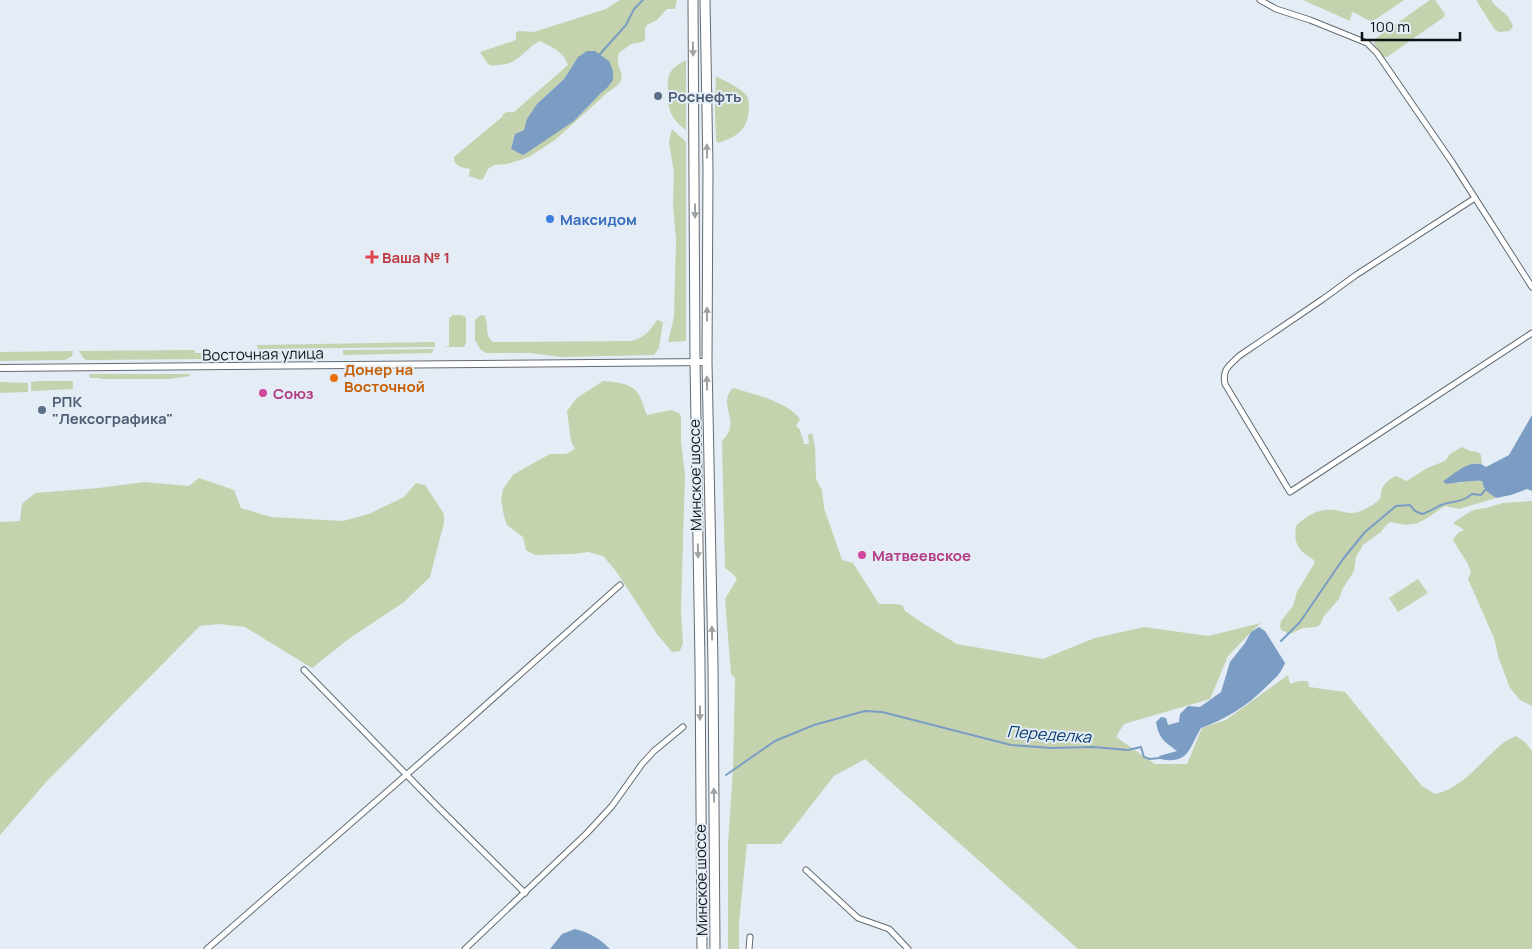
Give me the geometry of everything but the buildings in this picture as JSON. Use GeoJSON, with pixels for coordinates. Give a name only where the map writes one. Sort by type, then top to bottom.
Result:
{"type":"FeatureCollection","features":[{"type":"Feature","properties":{"kind":"highway","name":"Минское шоссе"},"geometry":{"type":"LineString","coordinates":[[692,0],[702,949]]}},
{"type":"Feature","properties":{"kind":"highway","name":"Минское шоссе"},"geometry":{"type":"LineString","coordinates":[[706,0],[708,168],[707,362],[713,664],[715,949]]}},
{"type":"Feature","properties":{"kind":"street"},"geometry":{"type":"LineString","coordinates":[[1260,0],[1276,9],[1310,20],[1367,43],[1377,53],[1475,198],[1532,287]]}},
{"type":"Feature","properties":{"kind":"street"},"geometry":{"type":"LineString","coordinates":[[1475,198],[1356,275],[1239,356],[1227,368],[1224,376],[1225,384],[1290,492],[1532,333]]}},
{"type":"Feature","properties":{"kind":"street","name":"Восточная улица"},"geometry":{"type":"LineString","coordinates":[[0,368],[707,362]]}},
{"type":"Feature","properties":{"kind":"street"},"geometry":{"type":"LineString","coordinates":[[207,949],[620,586]]}},
{"type":"Feature","properties":{"kind":"street"},"geometry":{"type":"LineString","coordinates":[[304,670],[525,893]]}},
{"type":"Feature","properties":{"kind":"street"},"geometry":{"type":"LineString","coordinates":[[466,949],[599,821],[642,764],[654,751],[683,727]]}},
{"type":"Feature","properties":{"kind":"street"},"geometry":{"type":"LineString","coordinates":[[806,870],[858,918],[889,929],[908,949]]}},
{"type":"Feature","properties":{"kind":"street"},"geometry":{"type":"LineString","coordinates":[[750,937],[750,949]]}},
{"type":"Feature","properties":{"kind":"green space"},"geometry":{"type":"Polygon","coordinates":[[[620,0],[677,0],[675,9],[667,9],[657,20],[647,25],[645,40],[631,44],[619,53],[618,65],[622,77],[616,87],[555,140],[529,157],[507,164],[494,165],[488,169],[483,179],[480,180],[469,176],[470,169],[455,163],[454,157],[506,112],[514,112],[568,65],[560,53],[539,41],[511,63],[490,65],[480,52],[516,40],[516,33],[519,31],[534,32],[606,9],[620,0]],[[578,57],[564,79],[537,104],[524,130],[515,134],[511,148],[574,121],[607,88],[578,57]]]}},
{"type":"Feature","properties":{"kind":"green space"},"geometry":{"type":"Polygon","coordinates":[[[1303,0],[1404,0],[1373,21],[1352,12],[1350,21],[1303,0]]]}},
{"type":"Feature","properties":{"kind":"green space"},"geometry":{"type":"Polygon","coordinates":[[[1430,0],[1435,0],[1445,14],[1444,17],[1387,57],[1382,56],[1374,43],[1376,38],[1430,0]]]}},
{"type":"Feature","properties":{"kind":"green space"},"geometry":{"type":"Polygon","coordinates":[[[1476,0],[1491,0],[1509,18],[1513,27],[1509,31],[1499,32],[1495,30],[1476,0]]]}},
{"type":"Feature","properties":{"kind":"green space"},"geometry":{"type":"Polygon","coordinates":[[[686,60],[686,130],[671,114],[668,101],[670,100],[670,93],[668,92],[668,86],[670,73],[676,66],[686,60]]]}},
{"type":"Feature","properties":{"kind":"green space"},"geometry":{"type":"Polygon","coordinates":[[[716,76],[737,87],[748,97],[749,104],[747,121],[741,131],[731,138],[718,143],[716,140],[715,112],[716,76]]]}},
{"type":"Feature","properties":{"kind":"green space"},"geometry":{"type":"Polygon","coordinates":[[[672,129],[686,142],[686,341],[668,342],[674,317],[676,240],[673,204],[674,172],[669,142],[672,129]]]}},
{"type":"Feature","properties":{"kind":"green space"},"geometry":{"type":"Polygon","coordinates":[[[453,315],[466,317],[466,343],[464,347],[444,347],[449,346],[449,318],[453,315]]]}},
{"type":"Feature","properties":{"kind":"green space"},"geometry":{"type":"Polygon","coordinates":[[[481,315],[485,316],[488,333],[493,342],[631,341],[646,334],[657,320],[663,322],[659,348],[654,355],[561,357],[530,353],[486,353],[480,349],[475,340],[475,320],[481,315]]]}},
{"type":"Feature","properties":{"kind":"green space"},"geometry":{"type":"Polygon","coordinates":[[[435,342],[435,347],[258,349],[257,345],[435,342]]]}},
{"type":"Feature","properties":{"kind":"green space"},"geometry":{"type":"Polygon","coordinates":[[[435,349],[431,353],[343,355],[343,350],[435,349]]]}},
{"type":"Feature","properties":{"kind":"green space"},"geometry":{"type":"Polygon","coordinates":[[[195,350],[195,353],[207,353],[206,357],[203,359],[88,360],[84,359],[79,351],[195,350]]]}},
{"type":"Feature","properties":{"kind":"green space"},"geometry":{"type":"Polygon","coordinates":[[[314,350],[314,355],[268,355],[259,351],[314,350]]]}},
{"type":"Feature","properties":{"kind":"green space"},"geometry":{"type":"Polygon","coordinates":[[[73,351],[72,356],[65,360],[0,361],[0,352],[73,351]]]}},
{"type":"Feature","properties":{"kind":"green space"},"geometry":{"type":"Polygon","coordinates":[[[90,374],[190,374],[190,376],[169,379],[101,379],[90,378],[90,374]]]}},
{"type":"Feature","properties":{"kind":"green space"},"geometry":{"type":"Polygon","coordinates":[[[73,381],[73,389],[31,391],[31,382],[73,381]]]}},
{"type":"Feature","properties":{"kind":"green space"},"geometry":{"type":"Polygon","coordinates":[[[603,381],[622,384],[634,389],[647,415],[671,410],[679,413],[681,417],[681,442],[685,474],[681,611],[683,643],[680,651],[672,652],[657,634],[616,571],[603,556],[588,552],[535,555],[526,550],[523,537],[507,525],[504,516],[501,500],[503,489],[513,475],[550,454],[566,454],[575,449],[571,441],[567,411],[577,398],[603,381]]]}},
{"type":"Feature","properties":{"kind":"green space"},"geometry":{"type":"Polygon","coordinates":[[[0,382],[28,383],[28,392],[0,393],[0,382]]]}},
{"type":"Feature","properties":{"kind":"green space"},"geometry":{"type":"Polygon","coordinates":[[[733,388],[769,399],[787,407],[800,419],[796,426],[800,430],[804,444],[809,444],[808,435],[812,433],[815,447],[816,479],[822,490],[824,508],[842,560],[853,563],[879,604],[903,606],[905,611],[957,644],[1043,659],[1095,638],[1144,627],[1208,636],[1261,623],[1228,656],[1210,699],[1124,724],[1116,737],[1155,764],[1187,764],[1202,728],[1226,720],[1288,675],[1290,684],[1308,681],[1309,687],[1345,692],[1422,786],[1435,794],[1445,791],[1463,780],[1507,740],[1516,736],[1525,742],[1532,751],[1532,949],[1078,949],[865,759],[834,776],[781,844],[747,844],[739,922],[739,949],[728,949],[728,844],[733,769],[735,678],[731,674],[725,599],[737,579],[725,568],[722,441],[728,434],[730,425],[727,399],[733,388]]]}},
{"type":"Feature","properties":{"kind":"green space"},"geometry":{"type":"Polygon","coordinates":[[[1462,447],[1478,452],[1481,455],[1482,464],[1474,463],[1443,481],[1459,483],[1470,480],[1482,481],[1485,490],[1496,498],[1459,509],[1445,506],[1426,519],[1414,524],[1408,525],[1391,522],[1387,524],[1381,532],[1363,545],[1356,557],[1354,571],[1342,590],[1339,599],[1324,616],[1320,625],[1303,628],[1290,634],[1281,630],[1281,621],[1293,606],[1297,592],[1314,564],[1314,560],[1301,550],[1296,542],[1296,526],[1319,511],[1335,510],[1352,513],[1363,510],[1379,500],[1381,490],[1392,478],[1396,476],[1407,481],[1427,468],[1445,461],[1450,454],[1462,447]]]}},
{"type":"Feature","properties":{"kind":"green space"},"geometry":{"type":"Polygon","coordinates":[[[199,478],[234,490],[241,508],[271,517],[343,521],[369,514],[404,497],[416,483],[425,485],[444,514],[444,523],[430,577],[404,602],[350,638],[312,668],[245,627],[219,624],[200,626],[47,781],[0,835],[0,522],[20,521],[22,504],[35,493],[144,482],[189,486],[199,478]]]}},
{"type":"Feature","properties":{"kind":"green space"},"geometry":{"type":"Polygon","coordinates":[[[1532,501],[1532,706],[1520,700],[1510,688],[1499,659],[1494,638],[1468,579],[1471,572],[1470,568],[1453,539],[1464,530],[1453,523],[1471,511],[1478,509],[1503,503],[1532,501]]]}},
{"type":"Feature","properties":{"kind":"green space"},"geometry":{"type":"Polygon","coordinates":[[[1418,579],[1428,593],[1398,612],[1389,598],[1418,579]]]}},
{"type":"Feature","properties":{"kind":"water"},"geometry":{"type":"Polygon","coordinates":[[[587,51],[595,51],[609,61],[613,71],[613,80],[607,88],[574,121],[528,152],[523,155],[511,149],[515,134],[524,130],[527,119],[537,104],[564,79],[578,57],[587,51]]]}},
{"type":"Feature","properties":{"kind":"water"},"geometry":{"type":"Polygon","coordinates":[[[1532,415],[1532,491],[1527,489],[1496,498],[1485,490],[1482,481],[1446,484],[1443,481],[1469,465],[1481,464],[1486,467],[1509,455],[1532,415]]]}},
{"type":"Feature","properties":{"kind":"water"},"geometry":{"type":"Polygon","coordinates":[[[1259,627],[1265,631],[1285,663],[1275,679],[1244,706],[1228,716],[1201,728],[1183,757],[1177,760],[1160,759],[1159,756],[1177,751],[1163,739],[1156,722],[1161,717],[1166,718],[1168,725],[1179,722],[1180,714],[1188,706],[1200,707],[1221,692],[1230,662],[1251,632],[1259,627]]]}},
{"type":"Feature","properties":{"kind":"water"},"geometry":{"type":"Polygon","coordinates":[[[575,929],[594,936],[610,949],[550,949],[562,934],[575,929]]]}},
{"type":"Feature","properties":{"kind":"waterway"},"geometry":{"type":"LineString","coordinates":[[600,54],[626,25],[634,9],[643,0]]}},
{"type":"Feature","properties":{"kind":"waterway","name":"Переделка"},"geometry":{"type":"LineString","coordinates":[[1281,641],[1300,622],[1343,559],[1365,532],[1396,506],[1410,505],[1415,511],[1422,514],[1441,505],[1460,501],[1472,494],[1481,495],[1486,489]]}},
{"type":"Feature","properties":{"kind":"waterway","name":"Переделка"},"geometry":{"type":"LineString","coordinates":[[726,775],[775,741],[814,725],[865,711],[882,712],[1011,745],[1051,748],[1093,747],[1128,750],[1141,747],[1144,757],[1150,759],[1160,758]]}},
{"type":"Feature","properties":{"kind":"place","name":"Роснефть"},"geometry":{"type":"Point","coordinates":[658,96]}},
{"type":"Feature","properties":{"kind":"place","name":"Максидом"},"geometry":{"type":"Point","coordinates":[550,219]}},
{"type":"Feature","properties":{"kind":"place","name":"Ваша № 1"},"geometry":{"type":"Point","coordinates":[372,257]}},
{"type":"Feature","properties":{"kind":"place","name":"Донер на Восточной"},"geometry":{"type":"Point","coordinates":[334,378]}},
{"type":"Feature","properties":{"kind":"place","name":"Союз"},"geometry":{"type":"Point","coordinates":[263,393]}},
{"type":"Feature","properties":{"kind":"place","name":"РПК \"Лексографика\""},"geometry":{"type":"Point","coordinates":[42,410]}},
{"type":"Feature","properties":{"kind":"place","name":"Матвеевское"},"geometry":{"type":"Point","coordinates":[862,555]}}]}
